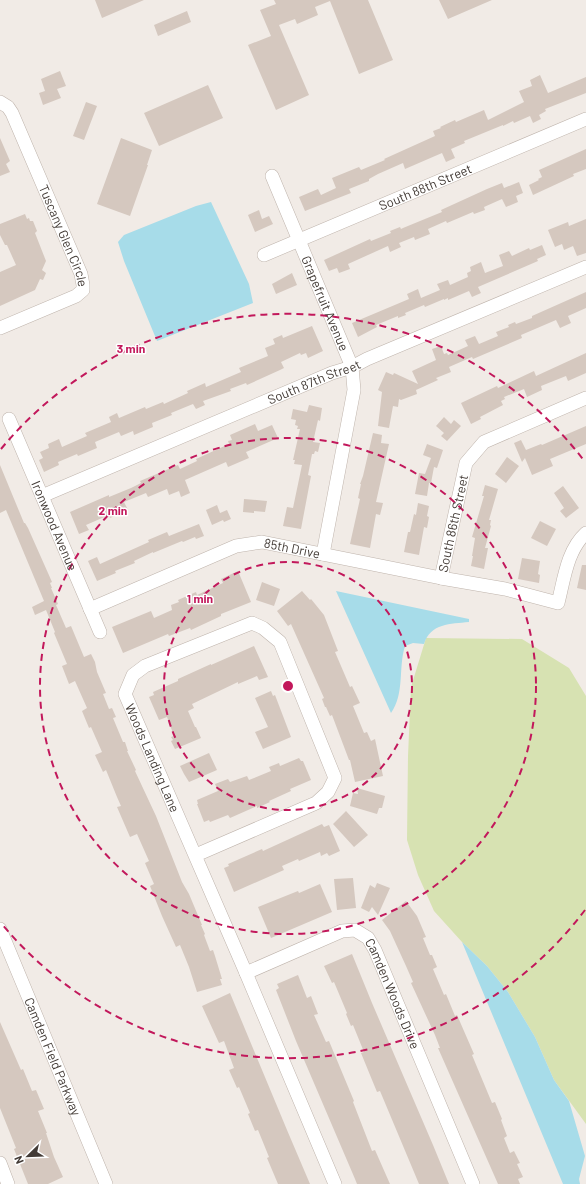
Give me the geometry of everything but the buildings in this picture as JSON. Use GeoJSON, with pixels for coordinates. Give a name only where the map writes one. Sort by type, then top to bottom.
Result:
{"type":"FeatureCollection","features":[{"type":"Feature","properties":{"kind":"street","name":"Tuscany Glen Circle"},"geometry":{"type":"LineString","coordinates":[[0,102],[8,107],[12,113],[81,274],[83,290],[76,296],[0,328]]}},
{"type":"Feature","properties":{"kind":"street","name":"South 88th Street"},"geometry":{"type":"LineString","coordinates":[[264,255],[586,119]]}},
{"type":"Feature","properties":{"kind":"street","name":"Grapefruit Avenue"},"geometry":{"type":"LineString","coordinates":[[272,176],[352,367],[354,390],[323,554]]}},
{"type":"Feature","properties":{"kind":"street","name":"South 87th Street"},"geometry":{"type":"LineString","coordinates":[[42,496],[325,376],[352,367],[586,267]]}},
{"type":"Feature","properties":{"kind":"street","name":"South 86th Street"},"geometry":{"type":"LineString","coordinates":[[441,578],[466,463],[484,442],[586,398]]}},
{"type":"Feature","properties":{"kind":"street","name":"Ironwood Avenue"},"geometry":{"type":"LineString","coordinates":[[9,418],[100,632]]}},
{"type":"Feature","properties":{"kind":"street","name":"85th Drive"},"geometry":{"type":"LineString","coordinates":[[90,609],[236,546],[262,542],[441,578],[505,589],[558,603],[571,556],[578,541],[586,534]]}},
{"type":"Feature","properties":{"kind":"street","name":"Woods Landing Lane"},"geometry":{"type":"LineString","coordinates":[[196,855],[316,803],[328,792],[335,778],[280,642],[263,628],[252,623],[145,666],[133,675],[125,694],[246,973]]}},
{"type":"Feature","properties":{"kind":"street","name":"Camden Field Parkway"},"geometry":{"type":"LineString","coordinates":[[0,929],[106,1184]]}},
{"type":"Feature","properties":{"kind":"street","name":"Camden Woods Drive"},"geometry":{"type":"LineString","coordinates":[[246,973],[342,931],[355,930],[368,938],[375,950],[473,1184]]}},
{"type":"Feature","properties":{"kind":"street"},"geometry":{"type":"LineString","coordinates":[[246,973],[334,1184]]}},
{"type":"Feature","properties":{"kind":"street"},"geometry":{"type":"LineString","coordinates":[[0,1163],[8,1184]]}},
{"type":"Feature","properties":{"kind":"green space"},"geometry":{"type":"Polygon","coordinates":[[[426,638],[522,639],[569,668],[586,696],[586,1124],[554,1080],[535,1037],[508,992],[487,966],[462,942],[434,911],[418,875],[407,840],[408,756],[411,687],[426,638]]]}},
{"type":"Feature","properties":{"kind":"water"},"geometry":{"type":"Polygon","coordinates":[[[211,202],[249,284],[253,303],[157,341],[124,261],[118,242],[124,235],[196,206],[211,202]]]}},
{"type":"Feature","properties":{"kind":"water"},"geometry":{"type":"Polygon","coordinates":[[[336,591],[469,619],[469,622],[448,624],[436,628],[427,637],[424,644],[413,643],[405,646],[400,689],[391,713],[336,591]]]}},
{"type":"Feature","properties":{"kind":"water"},"geometry":{"type":"Polygon","coordinates":[[[462,942],[487,966],[508,992],[535,1037],[554,1080],[569,1101],[585,1156],[579,1179],[580,1184],[563,1184],[462,942]]]}}]}
